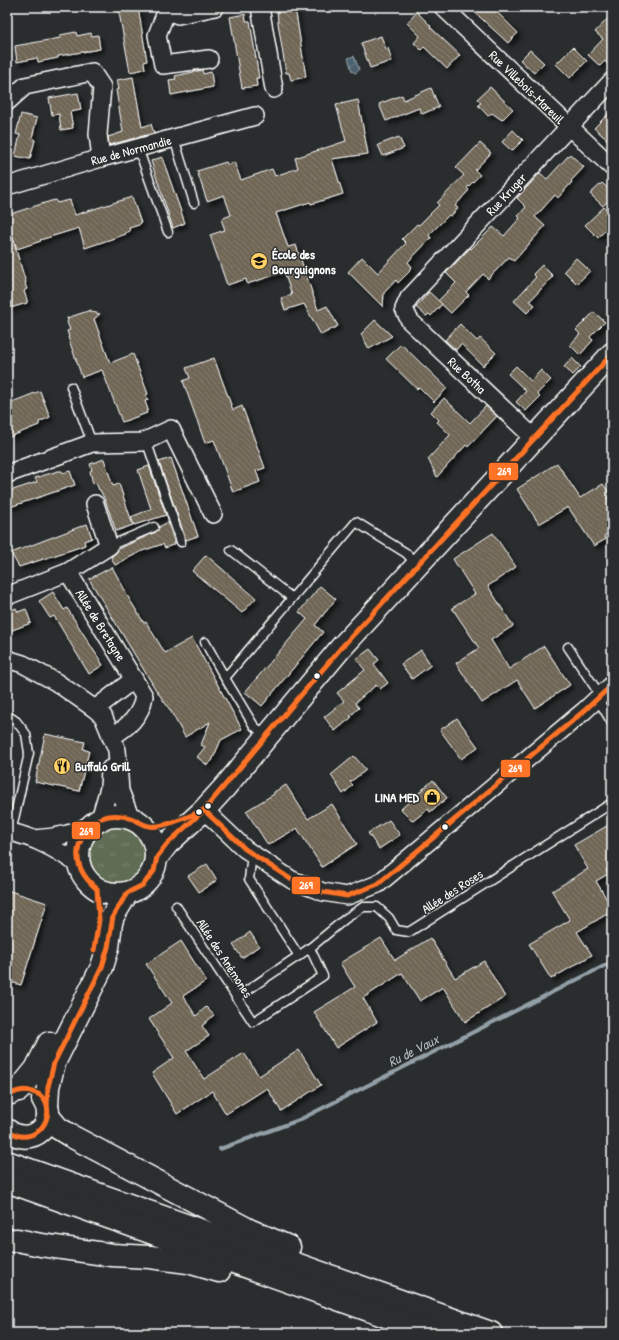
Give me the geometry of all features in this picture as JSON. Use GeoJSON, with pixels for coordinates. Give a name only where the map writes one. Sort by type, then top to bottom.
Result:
{"type":"FeatureCollection","features":[{"type":"Feature","properties":{"kind":"main road"},"geometry":{"type":"LineString","coordinates":[[157,857],[167,844],[204,810],[340,648],[612,354]]}},
{"type":"Feature","properties":{"kind":"main road"},"geometry":{"type":"LineString","coordinates":[[138,822],[150,832],[156,845],[157,857],[154,871],[143,885],[127,893],[113,894],[97,889],[90,884],[80,870],[77,856],[78,846],[84,833],[96,822],[108,816],[124,816],[138,822],[158,826],[168,824],[204,810]]}},
{"type":"Feature","properties":{"kind":"main road"},"geometry":{"type":"LineString","coordinates":[[11,1094],[36,1069],[92,955],[99,927],[100,915],[97,889]]}},
{"type":"Feature","properties":{"kind":"main road"},"geometry":{"type":"LineString","coordinates":[[9,1138],[27,1138],[34,1136],[45,1126],[48,1111],[48,1087],[54,1063],[102,967],[108,947],[111,923],[127,893]]}},
{"type":"Feature","properties":{"kind":"main road"},"geometry":{"type":"LineString","coordinates":[[11,1094],[26,1090],[33,1091],[44,1100],[48,1111],[58,1128],[249,1230],[490,1333]]}},
{"type":"Feature","properties":{"kind":"main road"},"geometry":{"type":"LineString","coordinates":[[7,1162],[36,1182],[433,1333]]}},
{"type":"Feature","properties":{"kind":"main road"},"geometry":{"type":"LineString","coordinates":[[7,1181],[36,1182],[490,1333]]}},
{"type":"Feature","properties":{"kind":"main road"},"geometry":{"type":"LineString","coordinates":[[7,1241],[17,1240],[97,1253],[150,1257],[188,1262],[424,1333]]}},
{"type":"Feature","properties":{"kind":"street"},"geometry":{"type":"LineString","coordinates":[[260,7],[274,89]]}},
{"type":"Feature","properties":{"kind":"street","name":"Rue Villebois-Mareuil"},"geometry":{"type":"LineString","coordinates":[[443,7],[612,167]]}},
{"type":"Feature","properties":{"kind":"street"},"geometry":{"type":"LineString","coordinates":[[209,8],[178,15],[164,8],[157,35],[162,65],[209,59]]}},
{"type":"Feature","properties":{"kind":"street"},"geometry":{"type":"LineString","coordinates":[[7,102],[25,86],[92,72],[102,87],[98,134],[101,158]]}},
{"type":"Feature","properties":{"kind":"street","name":"Rue Kruger"},"geometry":{"type":"LineString","coordinates":[[404,309],[409,298],[612,81]]}},
{"type":"Feature","properties":{"kind":"street","name":"Rue de Normandie"},"geometry":{"type":"LineString","coordinates":[[7,186],[101,158],[256,116]]}},
{"type":"Feature","properties":{"kind":"street","name":"Rue Botha"},"geometry":{"type":"LineString","coordinates":[[404,309],[410,321],[534,438]]}},
{"type":"Feature","properties":{"kind":"street"},"geometry":{"type":"LineString","coordinates":[[7,474],[92,443],[143,442],[171,429],[213,514]]}},
{"type":"Feature","properties":{"kind":"street"},"geometry":{"type":"LineString","coordinates":[[7,596],[68,572],[108,546],[95,504]]}},
{"type":"Feature","properties":{"kind":"street","name":"Allée de Bretagne"},"geometry":{"type":"LineString","coordinates":[[68,572],[144,696],[142,706],[125,729],[111,737]]}},
{"type":"Feature","properties":{"kind":"street"},"geometry":{"type":"LineString","coordinates":[[7,659],[22,664],[56,682],[103,716],[118,750],[120,791],[138,822]]}},
{"type":"Feature","properties":{"kind":"street"},"geometry":{"type":"LineString","coordinates":[[95,709],[134,679]]}},
{"type":"Feature","properties":{"kind":"street"},"geometry":{"type":"LineString","coordinates":[[204,810],[245,849],[292,880],[323,892],[347,896],[378,884],[603,693]]}},
{"type":"Feature","properties":{"kind":"street"},"geometry":{"type":"LineString","coordinates":[[34,839],[60,836],[81,830],[96,822],[109,788],[111,737]]}},
{"type":"Feature","properties":{"kind":"street"},"geometry":{"type":"LineString","coordinates":[[9,831],[34,839],[58,850],[79,865]]}},
{"type":"Feature","properties":{"kind":"lane"},"geometry":{"type":"LineString","coordinates":[[174,138],[194,203]]}},
{"type":"Feature","properties":{"kind":"lane"},"geometry":{"type":"LineString","coordinates":[[138,148],[168,232]]}},
{"type":"Feature","properties":{"kind":"lane"},"geometry":{"type":"LineString","coordinates":[[71,387],[92,443]]}},
{"type":"Feature","properties":{"kind":"lane"},"geometry":{"type":"LineString","coordinates":[[146,440],[181,542]]}},
{"type":"Feature","properties":{"kind":"lane"},"geometry":{"type":"LineString","coordinates":[[225,678],[356,522],[406,553],[417,565]]}},
{"type":"Feature","properties":{"kind":"lane"},"geometry":{"type":"LineString","coordinates":[[108,546],[154,527]]}},
{"type":"Feature","properties":{"kind":"lane"},"geometry":{"type":"LineString","coordinates":[[231,550],[292,598]]}},
{"type":"Feature","properties":{"kind":"lane"},"geometry":{"type":"LineString","coordinates":[[205,642],[254,726],[267,736]]}},
{"type":"Feature","properties":{"kind":"lane"},"geometry":{"type":"LineString","coordinates":[[568,648],[603,693],[612,723]]}},
{"type":"Feature","properties":{"kind":"lane"},"geometry":{"type":"LineString","coordinates":[[7,715],[16,721],[26,734],[29,753],[9,831]]}},
{"type":"Feature","properties":{"kind":"lane","name":"Allée des Roses"},"geometry":{"type":"LineString","coordinates":[[236,998],[299,956],[345,919],[363,907],[377,907],[389,918],[396,930],[409,932],[612,803]]}},
{"type":"Feature","properties":{"kind":"lane"},"geometry":{"type":"LineString","coordinates":[[252,854],[249,879],[299,956]]}},
{"type":"Feature","properties":{"kind":"lane","name":"Allée des Anémones"},"geometry":{"type":"LineString","coordinates":[[176,906],[253,1022],[324,976],[310,948]]}},
{"type":"Feature","properties":{"kind":"green space"},"geometry":{"type":"Polygon","coordinates":[[[117,823],[135,829],[143,837],[149,855],[143,873],[135,881],[117,887],[99,881],[91,873],[85,855],[91,837],[99,829],[117,823]]]}},
{"type":"Feature","properties":{"kind":"water"},"geometry":{"type":"Polygon","coordinates":[[[354,56],[359,69],[355,73],[352,71],[348,58],[354,56]]]}},
{"type":"Feature","properties":{"kind":"building"},"geometry":{"type":"Polygon","coordinates":[[[118,7],[138,7],[147,61],[144,62],[145,69],[130,72],[118,7]]]}},
{"type":"Feature","properties":{"kind":"building"},"geometry":{"type":"Polygon","coordinates":[[[277,7],[295,7],[306,77],[291,80],[289,73],[286,73],[277,7]]]}},
{"type":"Feature","properties":{"kind":"building"},"geometry":{"type":"Polygon","coordinates":[[[469,7],[492,7],[518,33],[508,43],[469,7]]]}},
{"type":"Feature","properties":{"kind":"building"},"geometry":{"type":"Polygon","coordinates":[[[417,12],[431,26],[430,27],[460,55],[447,69],[424,47],[421,50],[414,43],[420,36],[407,23],[417,12]]]}},
{"type":"Feature","properties":{"kind":"building"},"geometry":{"type":"Polygon","coordinates":[[[245,14],[246,21],[250,21],[259,78],[256,78],[257,86],[242,88],[230,17],[245,14]]]}},
{"type":"Feature","properties":{"kind":"building"},"geometry":{"type":"Polygon","coordinates":[[[612,14],[612,69],[605,61],[600,66],[588,55],[603,39],[595,32],[612,14]]]}},
{"type":"Feature","properties":{"kind":"building"},"geometry":{"type":"Polygon","coordinates":[[[76,32],[77,36],[91,33],[92,36],[98,35],[100,49],[58,56],[58,58],[38,62],[37,58],[17,62],[15,46],[60,38],[60,35],[76,32]]]}},
{"type":"Feature","properties":{"kind":"building"},"geometry":{"type":"Polygon","coordinates":[[[381,36],[386,49],[388,48],[392,61],[370,68],[361,43],[381,36]]]}},
{"type":"Feature","properties":{"kind":"building"},"geometry":{"type":"Polygon","coordinates":[[[573,47],[587,61],[570,78],[556,64],[573,47]]]}},
{"type":"Feature","properties":{"kind":"building"},"geometry":{"type":"Polygon","coordinates":[[[530,50],[544,63],[534,73],[520,60],[530,50]]]}},
{"type":"Feature","properties":{"kind":"building"},"geometry":{"type":"Polygon","coordinates":[[[202,70],[203,74],[211,72],[213,87],[171,95],[169,80],[176,79],[175,76],[202,70]]]}},
{"type":"Feature","properties":{"kind":"building"},"geometry":{"type":"Polygon","coordinates":[[[133,77],[142,127],[151,124],[154,133],[109,145],[108,137],[123,132],[116,90],[119,89],[117,80],[133,77]]]}},
{"type":"Feature","properties":{"kind":"building"},"geometry":{"type":"Polygon","coordinates":[[[490,87],[513,109],[502,120],[492,113],[488,116],[478,105],[481,103],[477,99],[490,87]]]}},
{"type":"Feature","properties":{"kind":"building"},"geometry":{"type":"Polygon","coordinates":[[[431,88],[439,107],[422,114],[419,108],[386,121],[379,104],[402,95],[404,100],[431,88]]]}},
{"type":"Feature","properties":{"kind":"building"},"geometry":{"type":"Polygon","coordinates":[[[78,93],[81,110],[70,112],[73,128],[61,130],[59,114],[52,115],[49,98],[78,93]]]}},
{"type":"Feature","properties":{"kind":"building"},"geometry":{"type":"Polygon","coordinates":[[[358,100],[368,154],[332,159],[343,194],[311,204],[310,202],[276,213],[288,247],[296,245],[318,310],[327,306],[338,326],[321,335],[304,304],[285,310],[281,298],[292,295],[284,272],[247,284],[246,279],[227,285],[210,235],[225,230],[221,219],[231,215],[224,195],[207,201],[197,171],[226,162],[228,165],[234,162],[241,180],[272,169],[275,176],[298,168],[295,158],[346,141],[336,105],[358,100]]]}},
{"type":"Feature","properties":{"kind":"building"},"geometry":{"type":"Polygon","coordinates":[[[612,110],[612,144],[594,128],[612,110]]]}},
{"type":"Feature","properties":{"kind":"building"},"geometry":{"type":"Polygon","coordinates":[[[21,114],[37,118],[32,138],[35,140],[30,159],[15,156],[20,135],[16,134],[21,114]]]}},
{"type":"Feature","properties":{"kind":"building"},"geometry":{"type":"Polygon","coordinates":[[[513,130],[523,140],[512,151],[502,142],[513,130]]]}},
{"type":"Feature","properties":{"kind":"building"},"geometry":{"type":"Polygon","coordinates":[[[399,137],[404,148],[383,156],[378,145],[399,137]]]}},
{"type":"Feature","properties":{"kind":"building"},"geometry":{"type":"Polygon","coordinates":[[[480,143],[491,153],[475,170],[480,175],[467,188],[469,190],[455,206],[458,208],[429,235],[431,238],[408,262],[412,267],[409,270],[410,271],[398,283],[396,280],[384,293],[383,307],[348,272],[362,257],[378,273],[406,243],[402,239],[439,205],[437,203],[464,175],[456,168],[480,143]]]}},
{"type":"Feature","properties":{"kind":"building"},"geometry":{"type":"Polygon","coordinates":[[[570,154],[584,167],[558,198],[555,195],[535,217],[545,226],[514,261],[509,257],[488,279],[483,274],[466,292],[469,295],[451,313],[438,301],[456,283],[446,273],[493,227],[504,236],[520,218],[518,216],[526,207],[517,198],[540,173],[547,179],[570,154]]]}},
{"type":"Feature","properties":{"kind":"building"},"geometry":{"type":"Polygon","coordinates":[[[162,157],[185,223],[173,228],[151,161],[162,157]]]}},
{"type":"Feature","properties":{"kind":"building"},"geometry":{"type":"Polygon","coordinates":[[[602,183],[612,192],[612,197],[603,206],[590,194],[602,183]]]}},
{"type":"Feature","properties":{"kind":"building"},"geometry":{"type":"Polygon","coordinates":[[[132,197],[141,223],[129,228],[130,231],[125,233],[126,234],[85,248],[79,228],[17,249],[7,219],[7,215],[56,200],[57,203],[70,200],[75,215],[132,197]]]}},
{"type":"Feature","properties":{"kind":"building"},"geometry":{"type":"Polygon","coordinates":[[[604,207],[612,215],[612,223],[598,238],[585,225],[604,207]]]}},
{"type":"Feature","properties":{"kind":"building"},"geometry":{"type":"Polygon","coordinates":[[[7,230],[10,230],[26,283],[27,289],[24,291],[27,303],[7,309],[7,230]]]}},
{"type":"Feature","properties":{"kind":"building"},"geometry":{"type":"Polygon","coordinates":[[[576,258],[590,271],[577,284],[564,271],[576,258]]]}},
{"type":"Feature","properties":{"kind":"building"},"geometry":{"type":"Polygon","coordinates":[[[542,265],[553,276],[530,301],[535,305],[527,313],[514,301],[536,277],[533,274],[542,265]]]}},
{"type":"Feature","properties":{"kind":"building"},"geometry":{"type":"Polygon","coordinates":[[[429,292],[442,304],[431,316],[429,314],[426,316],[416,307],[429,292]]]}},
{"type":"Feature","properties":{"kind":"building"},"geometry":{"type":"Polygon","coordinates":[[[91,310],[92,312],[100,314],[94,319],[110,363],[133,354],[148,394],[146,395],[148,400],[145,401],[148,410],[146,411],[147,413],[122,422],[102,370],[82,377],[68,337],[67,331],[70,330],[67,318],[91,310]]]}},
{"type":"Feature","properties":{"kind":"building"},"geometry":{"type":"Polygon","coordinates":[[[594,312],[605,322],[590,337],[593,340],[580,355],[570,345],[580,334],[576,330],[594,312]]]}},
{"type":"Feature","properties":{"kind":"building"},"geometry":{"type":"Polygon","coordinates":[[[375,320],[392,336],[369,349],[361,334],[375,320]]]}},
{"type":"Feature","properties":{"kind":"building"},"geometry":{"type":"Polygon","coordinates":[[[460,324],[477,341],[480,338],[496,353],[483,366],[461,344],[456,350],[445,340],[460,324]]]}},
{"type":"Feature","properties":{"kind":"building"},"geometry":{"type":"Polygon","coordinates":[[[401,344],[447,388],[434,402],[419,387],[417,389],[386,359],[401,344]]]}},
{"type":"Feature","properties":{"kind":"building"},"geometry":{"type":"Polygon","coordinates":[[[214,358],[233,410],[242,406],[265,468],[256,471],[260,482],[233,492],[214,440],[205,443],[183,381],[190,378],[186,368],[214,358]]]}},
{"type":"Feature","properties":{"kind":"building"},"geometry":{"type":"Polygon","coordinates":[[[572,358],[581,367],[573,375],[564,367],[572,358]]]}},
{"type":"Feature","properties":{"kind":"building"},"geometry":{"type":"Polygon","coordinates":[[[516,366],[531,381],[541,370],[551,380],[537,394],[540,397],[526,411],[516,402],[526,391],[508,374],[516,366]]]}},
{"type":"Feature","properties":{"kind":"building"},"geometry":{"type":"Polygon","coordinates":[[[40,391],[50,417],[39,422],[39,425],[7,438],[7,404],[40,391]]]}},
{"type":"Feature","properties":{"kind":"building"},"geometry":{"type":"Polygon","coordinates":[[[444,398],[470,423],[486,406],[497,416],[468,447],[466,445],[437,477],[428,459],[450,435],[437,422],[439,420],[431,412],[444,398]]]}},
{"type":"Feature","properties":{"kind":"building"},"geometry":{"type":"Polygon","coordinates":[[[171,458],[198,536],[186,540],[159,462],[171,458]]]}},
{"type":"Feature","properties":{"kind":"building"},"geometry":{"type":"Polygon","coordinates":[[[104,459],[113,486],[119,484],[133,525],[116,531],[105,500],[96,483],[93,484],[90,471],[92,470],[90,464],[104,459]]]}},
{"type":"Feature","properties":{"kind":"building"},"geometry":{"type":"Polygon","coordinates":[[[557,463],[580,498],[603,484],[611,496],[607,498],[612,506],[612,530],[604,536],[606,539],[594,546],[568,507],[539,524],[517,489],[557,463]]]}},
{"type":"Feature","properties":{"kind":"building"},"geometry":{"type":"Polygon","coordinates":[[[149,466],[166,515],[134,525],[131,517],[151,509],[138,470],[149,466]]]}},
{"type":"Feature","properties":{"kind":"building"},"geometry":{"type":"Polygon","coordinates":[[[62,471],[63,473],[70,471],[75,485],[7,508],[7,492],[37,482],[35,478],[62,471]]]}},
{"type":"Feature","properties":{"kind":"building"},"geometry":{"type":"Polygon","coordinates":[[[168,522],[175,544],[165,548],[163,544],[142,551],[115,565],[111,557],[117,552],[118,549],[156,532],[159,527],[168,522]]]}},
{"type":"Feature","properties":{"kind":"building"},"geometry":{"type":"Polygon","coordinates":[[[87,524],[92,538],[84,541],[85,545],[19,567],[11,553],[87,524]]]}},
{"type":"Feature","properties":{"kind":"building"},"geometry":{"type":"Polygon","coordinates":[[[493,533],[516,567],[488,586],[513,626],[491,640],[509,669],[544,646],[570,685],[535,708],[517,680],[482,703],[456,663],[479,648],[452,608],[475,594],[453,559],[493,533]]]}},
{"type":"Feature","properties":{"kind":"building"},"geometry":{"type":"Polygon","coordinates":[[[206,555],[256,598],[242,613],[192,571],[206,555]]]}},
{"type":"Feature","properties":{"kind":"building"},"geometry":{"type":"Polygon","coordinates":[[[112,567],[144,623],[146,622],[165,653],[192,638],[242,729],[221,740],[212,761],[207,765],[197,757],[205,747],[201,745],[210,722],[185,737],[170,710],[156,690],[89,579],[112,567]]]}},
{"type":"Feature","properties":{"kind":"building"},"geometry":{"type":"Polygon","coordinates":[[[320,586],[336,599],[315,625],[323,632],[262,706],[245,692],[307,619],[299,612],[320,586]]]}},
{"type":"Feature","properties":{"kind":"building"},"geometry":{"type":"Polygon","coordinates":[[[53,592],[64,610],[67,608],[103,665],[89,674],[54,616],[50,618],[39,601],[53,592]]]}},
{"type":"Feature","properties":{"kind":"building"},"geometry":{"type":"Polygon","coordinates":[[[16,608],[18,612],[26,609],[31,623],[7,632],[7,612],[16,608]]]}},
{"type":"Feature","properties":{"kind":"building"},"geometry":{"type":"Polygon","coordinates":[[[370,649],[379,660],[374,664],[388,683],[380,689],[376,685],[355,703],[359,708],[350,716],[352,717],[335,731],[324,717],[344,701],[337,693],[365,670],[356,659],[370,649]]]}},
{"type":"Feature","properties":{"kind":"building"},"geometry":{"type":"Polygon","coordinates":[[[421,650],[431,665],[412,679],[401,664],[421,650]]]}},
{"type":"Feature","properties":{"kind":"building"},"geometry":{"type":"Polygon","coordinates":[[[457,718],[478,747],[461,759],[440,730],[457,718]]]}},
{"type":"Feature","properties":{"kind":"building","name":"Buffalo Grill"},"geometry":{"type":"Polygon","coordinates":[[[45,734],[85,742],[83,749],[89,751],[79,791],[35,782],[45,734]]]}},
{"type":"Feature","properties":{"kind":"building"},"geometry":{"type":"Polygon","coordinates":[[[354,756],[366,770],[350,782],[353,785],[343,794],[331,775],[354,756]]]}},
{"type":"Feature","properties":{"kind":"building"},"geometry":{"type":"Polygon","coordinates":[[[433,780],[447,798],[430,812],[428,809],[413,821],[401,809],[433,780]]]}},
{"type":"Feature","properties":{"kind":"building"},"geometry":{"type":"Polygon","coordinates":[[[286,785],[308,819],[332,804],[357,844],[322,867],[297,828],[268,845],[246,811],[286,785]]]}},
{"type":"Feature","properties":{"kind":"building"},"geometry":{"type":"Polygon","coordinates":[[[389,820],[400,835],[379,849],[368,833],[389,820]]]}},
{"type":"Feature","properties":{"kind":"building"},"geometry":{"type":"Polygon","coordinates":[[[612,823],[612,867],[606,870],[608,874],[596,881],[612,908],[612,911],[577,932],[592,955],[551,979],[529,944],[570,920],[552,891],[588,869],[574,845],[612,823]]]}},
{"type":"Feature","properties":{"kind":"building"},"geometry":{"type":"Polygon","coordinates":[[[207,864],[217,880],[199,892],[188,876],[207,864]]]}},
{"type":"Feature","properties":{"kind":"building"},"geometry":{"type":"Polygon","coordinates":[[[7,890],[47,903],[21,985],[7,981],[7,890]]]}},
{"type":"Feature","properties":{"kind":"building"},"geometry":{"type":"Polygon","coordinates":[[[250,932],[259,946],[242,958],[233,945],[250,932]]]}},
{"type":"Feature","properties":{"kind":"building"},"geometry":{"type":"Polygon","coordinates":[[[381,938],[395,960],[430,938],[455,978],[484,961],[505,997],[465,1022],[443,987],[420,1001],[402,973],[363,998],[377,1022],[336,1048],[314,1012],[355,987],[340,963],[381,938]]]}},
{"type":"Feature","properties":{"kind":"building"},"geometry":{"type":"Polygon","coordinates":[[[181,941],[206,981],[183,996],[196,1016],[206,1007],[214,1015],[202,1026],[209,1036],[186,1051],[204,1079],[244,1053],[259,1076],[299,1050],[321,1085],[281,1111],[267,1088],[226,1114],[212,1091],[177,1114],[152,1073],[174,1058],[149,1019],[172,1003],[146,964],[181,941]]]}},
{"type":"Feature","properties":{"kind":"waterway","name":"Ru de Vaux"},"geometry":{"type":"LineString","coordinates":[[220,1149],[299,1120],[612,962]]}},
{"type":"Feature","properties":{"kind":"transit line","name":"269"},"geometry":{"type":"LineString","coordinates":[[47,1106],[48,1087],[54,1063],[102,967],[108,947],[113,916],[127,893],[143,885],[154,871],[157,857],[167,844],[204,810],[340,649],[612,354]]}},
{"type":"Feature","properties":{"kind":"transit line","name":"269"},"geometry":{"type":"LineString","coordinates":[[204,810],[245,849],[292,880],[323,892],[347,896],[378,884],[584,711],[612,685]]}},
{"type":"Feature","properties":{"kind":"transit line","name":"269"},"geometry":{"type":"LineString","coordinates":[[94,950],[99,920],[97,889],[82,872],[78,861],[80,841],[88,828],[97,820],[109,816],[127,817],[148,826],[158,826],[176,822],[204,810]]}},
{"type":"Feature","properties":{"kind":"transit line","name":"269"},"geometry":{"type":"LineString","coordinates":[[7,1097],[13,1093],[26,1090],[41,1096],[46,1102],[48,1109],[45,1123],[41,1129],[35,1133],[29,1136],[19,1136],[7,1130]]}},
{"type":"Feature","properties":{"kind":"place","name":"École des Bourguignons"},"geometry":{"type":"Point","coordinates":[259,261]}},
{"type":"Feature","properties":{"kind":"place","name":"Buffalo Grill"},"geometry":{"type":"Point","coordinates":[62,766]}},
{"type":"Feature","properties":{"kind":"place","name":"LINA MED"},"geometry":{"type":"Point","coordinates":[432,797]}}]}
